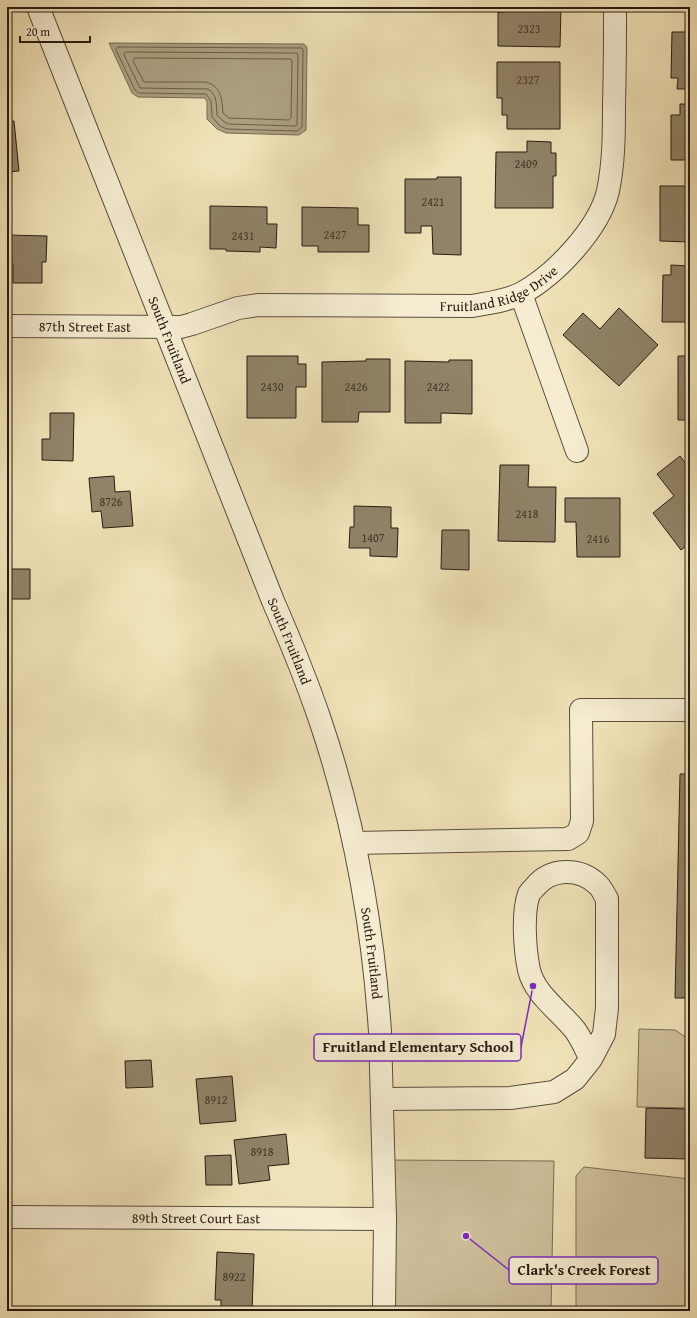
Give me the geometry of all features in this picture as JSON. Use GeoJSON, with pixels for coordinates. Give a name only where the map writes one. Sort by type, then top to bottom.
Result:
{"type":"FeatureCollection","features":[{"type":"Feature","properties":{"kind":"street","name":"South Fruitland"},"geometry":{"type":"LineString","coordinates":[[38,7],[298,660],[338,781],[354,843],[366,905],[375,968],[380,1032],[382,1100],[385,1219],[384,1311]]}},
{"type":"Feature","properties":{"kind":"street","name":"Fruitland Ridge Drive"},"geometry":{"type":"LineString","coordinates":[[164,326],[181,327],[238,308],[258,305],[472,306],[499,301],[521,294],[547,277],[573,252],[596,219],[607,193],[614,157],[615,7]]}},
{"type":"Feature","properties":{"kind":"street"},"geometry":{"type":"LineString","coordinates":[[521,294],[577,452]]}},
{"type":"Feature","properties":{"kind":"street","name":"87th Street East"},"geometry":{"type":"LineString","coordinates":[[7,326],[164,326]]}},
{"type":"Feature","properties":{"kind":"street"},"geometry":{"type":"LineString","coordinates":[[354,843],[568,839],[578,832],[582,821],[581,710],[690,710]]}},
{"type":"Feature","properties":{"kind":"street"},"geometry":{"type":"LineString","coordinates":[[382,1100],[510,1098],[554,1092],[575,1079],[591,1060],[604,1034],[607,1008],[607,899],[597,884],[582,875],[564,871],[550,874],[539,882],[530,894],[526,910],[526,956],[530,972],[537,988],[575,1031],[591,1060]]}},
{"type":"Feature","properties":{"kind":"street","name":"89th Street Court East"},"geometry":{"type":"LineString","coordinates":[[7,1216],[385,1219]]}},
{"type":"Feature","properties":{"kind":"shaded area"},"geometry":{"type":"Polygon","coordinates":[[[639,1029],[675,1030],[690,1040],[690,1108],[637,1107],[639,1029]]]}},
{"type":"Feature","properties":{"kind":"shaded area"},"geometry":{"type":"Polygon","coordinates":[[[384,1160],[554,1161],[551,1311],[375,1311],[384,1160]]]}},
{"type":"Feature","properties":{"kind":"shaded area"},"geometry":{"type":"Polygon","coordinates":[[[584,1167],[690,1179],[690,1311],[576,1311],[576,1176],[584,1167]]]}},
{"type":"Feature","properties":{"kind":"water"},"geometry":{"type":"Polygon","coordinates":[[[109,43],[304,44],[307,47],[306,130],[299,135],[226,133],[217,129],[207,119],[207,102],[205,98],[138,97],[132,93],[109,43]]]}},
{"type":"Feature","properties":{"kind":"building"},"geometry":{"type":"Polygon","coordinates":[[[504,7],[561,7],[560,47],[498,46],[498,12],[504,12],[504,7]]]}},
{"type":"Feature","properties":{"kind":"building"},"geometry":{"type":"Polygon","coordinates":[[[672,32],[690,32],[690,89],[677,89],[678,78],[671,78],[672,32]]]}},
{"type":"Feature","properties":{"kind":"building"},"geometry":{"type":"Polygon","coordinates":[[[497,62],[560,62],[560,129],[507,129],[507,115],[502,115],[502,98],[497,98],[497,62]]]}},
{"type":"Feature","properties":{"kind":"building"},"geometry":{"type":"Polygon","coordinates":[[[680,104],[690,104],[690,160],[671,160],[671,115],[680,115],[680,104]]]}},
{"type":"Feature","properties":{"kind":"building"},"geometry":{"type":"Polygon","coordinates":[[[14,121],[19,171],[7,172],[7,122],[14,121]]]}},
{"type":"Feature","properties":{"kind":"building"},"geometry":{"type":"Polygon","coordinates":[[[527,141],[551,142],[551,153],[556,153],[556,176],[553,176],[553,208],[495,208],[496,152],[527,152],[527,141]]]}},
{"type":"Feature","properties":{"kind":"building"},"geometry":{"type":"Polygon","coordinates":[[[437,177],[461,177],[461,255],[433,254],[432,226],[421,226],[421,233],[405,233],[405,179],[437,179],[437,177]]]}},
{"type":"Feature","properties":{"kind":"building"},"geometry":{"type":"Polygon","coordinates":[[[660,186],[690,186],[690,242],[660,241],[660,186]]]}},
{"type":"Feature","properties":{"kind":"building"},"geometry":{"type":"Polygon","coordinates":[[[210,206],[267,207],[267,224],[277,224],[276,248],[260,247],[260,252],[210,249],[210,206]]]}},
{"type":"Feature","properties":{"kind":"building"},"geometry":{"type":"Polygon","coordinates":[[[302,207],[358,208],[358,225],[369,225],[369,252],[318,252],[318,246],[302,246],[302,207]]]}},
{"type":"Feature","properties":{"kind":"building"},"geometry":{"type":"Polygon","coordinates":[[[7,235],[47,236],[46,262],[42,262],[42,283],[13,283],[13,264],[7,264],[7,235]]]}},
{"type":"Feature","properties":{"kind":"building"},"geometry":{"type":"Polygon","coordinates":[[[671,265],[690,266],[690,322],[662,322],[663,275],[671,275],[671,265]]]}},
{"type":"Feature","properties":{"kind":"building"},"geometry":{"type":"Polygon","coordinates":[[[619,308],[658,345],[619,386],[563,335],[583,313],[600,329],[619,308]]]}},
{"type":"Feature","properties":{"kind":"building"},"geometry":{"type":"Polygon","coordinates":[[[247,356],[298,356],[298,364],[306,364],[306,387],[296,387],[296,418],[247,418],[247,356]]]}},
{"type":"Feature","properties":{"kind":"building"},"geometry":{"type":"Polygon","coordinates":[[[678,356],[690,356],[690,420],[678,420],[678,356]]]}},
{"type":"Feature","properties":{"kind":"building"},"geometry":{"type":"Polygon","coordinates":[[[366,359],[390,359],[390,412],[359,412],[358,422],[322,422],[322,362],[366,361],[366,359]]]}},
{"type":"Feature","properties":{"kind":"building"},"geometry":{"type":"Polygon","coordinates":[[[449,360],[472,360],[472,414],[441,413],[441,423],[405,423],[405,361],[449,362],[449,360]]]}},
{"type":"Feature","properties":{"kind":"building"},"geometry":{"type":"Polygon","coordinates":[[[50,413],[74,413],[73,461],[42,460],[42,439],[50,439],[50,413]]]}},
{"type":"Feature","properties":{"kind":"building"},"geometry":{"type":"Polygon","coordinates":[[[680,456],[690,469],[690,543],[681,550],[653,513],[674,496],[657,474],[680,456]]]}},
{"type":"Feature","properties":{"kind":"building"},"geometry":{"type":"Polygon","coordinates":[[[500,465],[529,465],[528,487],[556,487],[555,542],[498,541],[500,465]]]}},
{"type":"Feature","properties":{"kind":"building"},"geometry":{"type":"Polygon","coordinates":[[[114,476],[115,492],[130,491],[133,526],[103,528],[101,511],[92,512],[89,478],[114,476]]]}},
{"type":"Feature","properties":{"kind":"building"},"geometry":{"type":"Polygon","coordinates":[[[565,498],[620,498],[620,557],[577,557],[576,522],[565,522],[565,498]]]}},
{"type":"Feature","properties":{"kind":"building"},"geometry":{"type":"Polygon","coordinates":[[[354,506],[391,507],[391,528],[398,528],[397,557],[370,556],[370,548],[349,548],[350,527],[354,527],[354,506]]]}},
{"type":"Feature","properties":{"kind":"building"},"geometry":{"type":"Polygon","coordinates":[[[442,530],[469,530],[469,570],[441,569],[442,530]]]}},
{"type":"Feature","properties":{"kind":"building"},"geometry":{"type":"Polygon","coordinates":[[[7,569],[30,569],[30,599],[7,599],[7,569]]]}},
{"type":"Feature","properties":{"kind":"building"},"geometry":{"type":"Polygon","coordinates":[[[680,774],[690,774],[690,998],[675,998],[680,774]]]}},
{"type":"Feature","properties":{"kind":"building"},"geometry":{"type":"Polygon","coordinates":[[[151,1060],[153,1087],[126,1088],[125,1061],[151,1060]]]}},
{"type":"Feature","properties":{"kind":"building"},"geometry":{"type":"Polygon","coordinates":[[[232,1076],[236,1121],[200,1124],[196,1079],[232,1076]]]}},
{"type":"Feature","properties":{"kind":"building"},"geometry":{"type":"Polygon","coordinates":[[[646,1108],[690,1109],[690,1159],[645,1158],[646,1108]]]}},
{"type":"Feature","properties":{"kind":"building"},"geometry":{"type":"Polygon","coordinates":[[[286,1134],[289,1164],[268,1166],[270,1180],[239,1184],[234,1140],[286,1134]]]}},
{"type":"Feature","properties":{"kind":"building"},"geometry":{"type":"Polygon","coordinates":[[[231,1155],[232,1185],[206,1185],[205,1156],[231,1155]]]}},
{"type":"Feature","properties":{"kind":"building"},"geometry":{"type":"Polygon","coordinates":[[[217,1252],[254,1254],[252,1311],[221,1311],[221,1300],[215,1300],[217,1252]]]}},
{"type":"Feature","properties":{"kind":"place","name":"Fruitland Elementary School"},"geometry":{"type":"Point","coordinates":[533,986]}},
{"type":"Feature","properties":{"kind":"place","name":"Clark's Creek Forest"},"geometry":{"type":"Point","coordinates":[466,1236]}}]}
